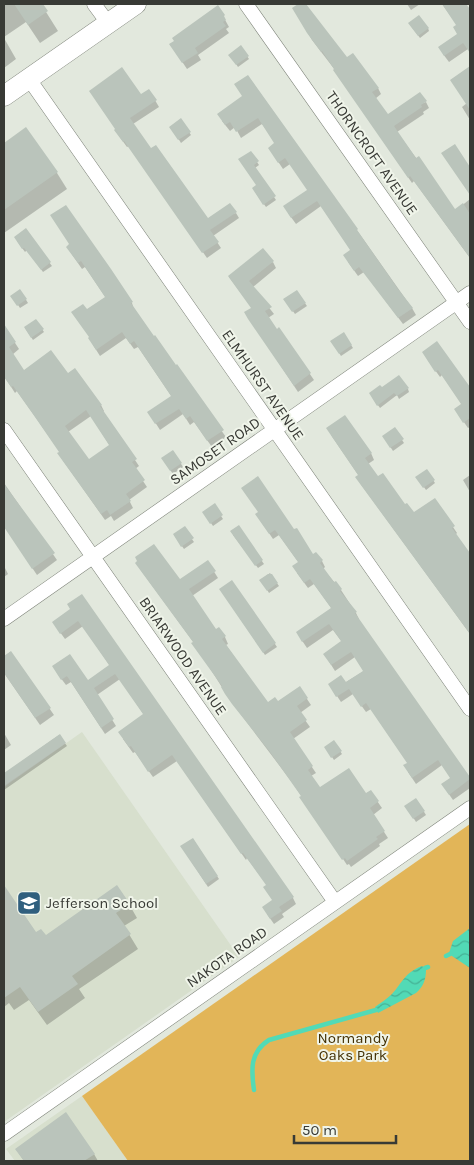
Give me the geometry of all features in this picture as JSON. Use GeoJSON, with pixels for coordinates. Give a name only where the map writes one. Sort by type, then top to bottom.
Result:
{"type":"FeatureCollection","features":[{"type":"Feature","properties":{"kind":"main road"},"geometry":{"type":"LineString","coordinates":[[4,96],[136,4]]}},
{"type":"Feature","properties":{"kind":"street"},"geometry":{"type":"LineString","coordinates":[[94,4],[108,23]]}},
{"type":"Feature","properties":{"kind":"street","name":"THORNCROFT AVENUE"},"geometry":{"type":"LineString","coordinates":[[246,4],[470,322]]}},
{"type":"Feature","properties":{"kind":"street","name":"ELMHURST AVENUE"},"geometry":{"type":"LineString","coordinates":[[29,79],[470,709]]}},
{"type":"Feature","properties":{"kind":"street","name":"SAMOSET ROAD"},"geometry":{"type":"LineString","coordinates":[[4,619],[470,293]]}},
{"type":"Feature","properties":{"kind":"street","name":"BRIARWOOD AVENUE"},"geometry":{"type":"LineString","coordinates":[[4,430],[335,902]]}},
{"type":"Feature","properties":{"kind":"street","name":"NAKOTA ROAD"},"geometry":{"type":"LineString","coordinates":[[4,1134],[470,808]]}},
{"type":"Feature","properties":{"kind":"shaded area"},"geometry":{"type":"Polygon","coordinates":[[[82,732],[239,957],[4,1122],[4,787],[82,732]]]}},
{"type":"Feature","properties":{"kind":"shaded area"},"geometry":{"type":"Polygon","coordinates":[[[82,1096],[128,1161],[15,1161],[6,1149],[82,1096]]]}},
{"type":"Feature","properties":{"kind":"green space","name":"Normandy Oaks Park"},"geometry":{"type":"Polygon","coordinates":[[[470,824],[470,1161],[128,1161],[82,1096],[470,824]]]}},
{"type":"Feature","properties":{"kind":"water"},"geometry":{"type":"Polygon","coordinates":[[[470,928],[470,968],[449,953],[453,941],[470,928]]]}},
{"type":"Feature","properties":{"kind":"water"},"geometry":{"type":"Polygon","coordinates":[[[422,966],[426,970],[425,977],[424,983],[418,991],[378,1013],[375,1007],[392,994],[407,975],[422,966]]]}},
{"type":"Feature","properties":{"kind":"building"},"geometry":{"type":"Polygon","coordinates":[[[14,4],[43,4],[48,11],[28,25],[14,4]]]}},
{"type":"Feature","properties":{"kind":"building"},"geometry":{"type":"Polygon","coordinates":[[[298,4],[306,4],[347,57],[353,53],[379,88],[372,92],[388,114],[420,92],[427,101],[421,105],[422,107],[394,126],[416,158],[419,156],[455,209],[463,203],[470,214],[470,258],[410,176],[408,178],[333,70],[322,51],[307,33],[292,8],[298,4]]]}},
{"type":"Feature","properties":{"kind":"building"},"geometry":{"type":"Polygon","coordinates":[[[442,4],[466,4],[470,9],[470,53],[463,43],[444,56],[438,47],[457,34],[453,27],[456,25],[442,4]]]}},
{"type":"Feature","properties":{"kind":"building"},"geometry":{"type":"Polygon","coordinates":[[[218,5],[225,15],[226,20],[223,22],[226,26],[195,48],[198,53],[182,63],[169,44],[174,41],[172,38],[218,5]]]}},
{"type":"Feature","properties":{"kind":"building"},"geometry":{"type":"Polygon","coordinates":[[[419,15],[429,28],[418,36],[408,23],[419,15]]]}},
{"type":"Feature","properties":{"kind":"building"},"geometry":{"type":"Polygon","coordinates":[[[241,45],[249,56],[236,65],[228,55],[241,45]]]}},
{"type":"Feature","properties":{"kind":"building"},"geometry":{"type":"Polygon","coordinates":[[[470,66],[470,110],[450,80],[470,66]]]}},
{"type":"Feature","properties":{"kind":"building"},"geometry":{"type":"Polygon","coordinates":[[[122,67],[141,94],[149,89],[157,100],[130,118],[151,148],[156,145],[208,218],[230,203],[237,212],[210,230],[219,242],[202,253],[124,141],[114,130],[89,91],[122,67]]]}},
{"type":"Feature","properties":{"kind":"building"},"geometry":{"type":"Polygon","coordinates":[[[248,75],[413,308],[398,318],[359,267],[354,271],[343,255],[350,250],[317,201],[291,218],[283,206],[307,190],[285,158],[278,163],[268,148],[274,143],[258,118],[236,132],[230,122],[225,125],[217,114],[242,96],[234,84],[248,75]]]}},
{"type":"Feature","properties":{"kind":"building"},"geometry":{"type":"Polygon","coordinates":[[[181,118],[191,132],[178,140],[169,127],[181,118]]]}},
{"type":"Feature","properties":{"kind":"building"},"geometry":{"type":"Polygon","coordinates":[[[26,127],[58,172],[4,210],[4,143],[26,127]]]}},
{"type":"Feature","properties":{"kind":"building"},"geometry":{"type":"Polygon","coordinates":[[[455,144],[470,167],[470,195],[441,153],[455,144]]]}},
{"type":"Feature","properties":{"kind":"building"},"geometry":{"type":"Polygon","coordinates":[[[251,151],[259,161],[254,165],[276,196],[263,205],[252,188],[256,185],[238,159],[251,151]]]}},
{"type":"Feature","properties":{"kind":"building"},"geometry":{"type":"Polygon","coordinates":[[[66,205],[111,269],[133,302],[131,303],[154,336],[177,364],[224,430],[207,441],[190,416],[186,419],[179,409],[155,424],[147,412],[171,396],[134,341],[130,344],[122,332],[96,350],[71,312],[83,304],[87,309],[105,297],[81,261],[78,263],[66,247],[69,244],[50,215],[66,205]]]}},
{"type":"Feature","properties":{"kind":"building"},"geometry":{"type":"Polygon","coordinates":[[[26,228],[51,262],[41,270],[14,237],[26,228]]]}},
{"type":"Feature","properties":{"kind":"building"},"geometry":{"type":"Polygon","coordinates":[[[263,248],[274,261],[249,281],[272,307],[265,311],[277,329],[279,327],[311,373],[294,386],[248,319],[244,312],[251,308],[228,276],[263,248]]]}},
{"type":"Feature","properties":{"kind":"building"},"geometry":{"type":"Polygon","coordinates":[[[20,289],[27,299],[17,306],[10,296],[20,289]]]}},
{"type":"Feature","properties":{"kind":"building"},"geometry":{"type":"Polygon","coordinates":[[[297,290],[306,303],[292,312],[283,299],[297,290]]]}},
{"type":"Feature","properties":{"kind":"building"},"geometry":{"type":"Polygon","coordinates":[[[36,319],[44,329],[31,338],[24,327],[36,319]]]}},
{"type":"Feature","properties":{"kind":"building"},"geometry":{"type":"Polygon","coordinates":[[[4,324],[16,342],[9,347],[24,370],[51,350],[68,373],[75,368],[137,459],[132,462],[145,480],[126,494],[131,501],[110,515],[107,510],[101,514],[57,453],[59,452],[35,417],[13,386],[11,387],[4,377],[4,324]],[[86,410],[65,426],[89,459],[109,445],[86,410]]]}},
{"type":"Feature","properties":{"kind":"building"},"geometry":{"type":"Polygon","coordinates":[[[344,332],[352,345],[339,354],[330,341],[344,332]]]}},
{"type":"Feature","properties":{"kind":"building"},"geometry":{"type":"Polygon","coordinates":[[[437,341],[470,387],[470,418],[463,423],[454,409],[461,404],[438,370],[435,372],[422,352],[437,341]]]}},
{"type":"Feature","properties":{"kind":"building"},"geometry":{"type":"Polygon","coordinates":[[[399,375],[409,388],[397,396],[394,393],[377,406],[369,393],[380,385],[382,387],[399,375]]]}},
{"type":"Feature","properties":{"kind":"building"},"geometry":{"type":"Polygon","coordinates":[[[345,415],[372,453],[365,458],[378,476],[383,473],[405,504],[407,503],[414,512],[435,498],[455,526],[452,528],[470,553],[470,634],[355,477],[358,475],[326,428],[345,415]]]}},
{"type":"Feature","properties":{"kind":"building"},"geometry":{"type":"Polygon","coordinates":[[[395,427],[404,439],[390,448],[382,436],[395,427]]]}},
{"type":"Feature","properties":{"kind":"building"},"geometry":{"type":"Polygon","coordinates":[[[173,450],[182,463],[170,471],[161,458],[173,450]]]}},
{"type":"Feature","properties":{"kind":"building"},"geometry":{"type":"Polygon","coordinates":[[[427,469],[435,480],[423,488],[415,477],[427,469]]]}},
{"type":"Feature","properties":{"kind":"building"},"geometry":{"type":"Polygon","coordinates":[[[258,476],[294,529],[297,528],[313,554],[316,552],[323,560],[320,563],[334,582],[336,581],[342,589],[340,591],[357,612],[355,613],[470,777],[470,779],[449,795],[441,784],[450,778],[438,760],[412,778],[403,765],[407,763],[366,703],[361,707],[349,689],[336,697],[328,684],[341,675],[346,682],[363,671],[351,652],[331,665],[323,654],[341,641],[329,624],[302,642],[296,632],[331,608],[310,579],[304,583],[292,566],[298,562],[275,530],[269,534],[255,514],[258,512],[241,488],[258,476]]]}},
{"type":"Feature","properties":{"kind":"building"},"geometry":{"type":"Polygon","coordinates":[[[4,484],[55,553],[32,569],[4,527],[4,484]]]}},
{"type":"Feature","properties":{"kind":"building"},"geometry":{"type":"Polygon","coordinates":[[[215,503],[223,515],[210,524],[202,512],[215,503]]]}},
{"type":"Feature","properties":{"kind":"building"},"geometry":{"type":"Polygon","coordinates":[[[239,525],[263,560],[255,566],[230,531],[239,525]]]}},
{"type":"Feature","properties":{"kind":"building"},"geometry":{"type":"Polygon","coordinates":[[[185,526],[194,538],[181,547],[173,534],[185,526]]]}},
{"type":"Feature","properties":{"kind":"building"},"geometry":{"type":"Polygon","coordinates":[[[154,544],[180,579],[208,560],[216,571],[189,589],[216,629],[219,627],[226,636],[222,639],[268,702],[275,697],[278,701],[300,686],[308,698],[297,706],[307,720],[290,732],[313,766],[308,770],[320,787],[349,768],[366,793],[371,790],[379,801],[370,808],[385,831],[376,837],[378,839],[347,861],[345,858],[342,860],[299,797],[301,796],[270,752],[232,704],[222,686],[191,643],[193,642],[135,563],[137,561],[135,557],[154,544]]]}},
{"type":"Feature","properties":{"kind":"building"},"geometry":{"type":"Polygon","coordinates":[[[268,574],[272,574],[278,583],[267,591],[259,580],[268,574]]]}},
{"type":"Feature","properties":{"kind":"building"},"geometry":{"type":"Polygon","coordinates":[[[232,580],[276,643],[263,653],[219,589],[232,580]]]}},
{"type":"Feature","properties":{"kind":"building"},"geometry":{"type":"Polygon","coordinates":[[[82,594],[294,897],[279,907],[282,911],[270,919],[262,907],[272,900],[263,887],[266,885],[243,853],[241,854],[172,755],[148,772],[131,746],[129,747],[118,732],[143,714],[115,674],[94,688],[114,719],[101,728],[67,676],[61,680],[52,666],[70,654],[88,680],[109,665],[78,621],[60,634],[52,622],[70,609],[67,604],[82,594]]]}},
{"type":"Feature","properties":{"kind":"building"},"geometry":{"type":"Polygon","coordinates":[[[11,651],[51,708],[35,718],[4,673],[4,656],[11,651]]]}},
{"type":"Feature","properties":{"kind":"building"},"geometry":{"type":"Polygon","coordinates":[[[60,734],[66,743],[4,786],[4,773],[60,734]]]}},
{"type":"Feature","properties":{"kind":"building"},"geometry":{"type":"Polygon","coordinates":[[[334,740],[342,751],[331,758],[324,747],[334,740]]]}},
{"type":"Feature","properties":{"kind":"building"},"geometry":{"type":"Polygon","coordinates":[[[416,798],[425,811],[413,819],[404,806],[416,798]]]}},
{"type":"Feature","properties":{"kind":"building"},"geometry":{"type":"Polygon","coordinates":[[[193,838],[218,876],[206,884],[180,846],[193,838]]]}},
{"type":"Feature","properties":{"kind":"building"},"geometry":{"type":"Polygon","coordinates":[[[4,885],[36,932],[41,929],[46,935],[117,885],[130,904],[116,913],[131,934],[72,976],[78,984],[38,1012],[20,987],[4,998],[4,885]]]}},
{"type":"Feature","properties":{"kind":"building"},"geometry":{"type":"Polygon","coordinates":[[[66,1112],[95,1154],[84,1161],[24,1161],[15,1149],[66,1112]]]}},
{"type":"Feature","properties":{"kind":"waterway"},"geometry":{"type":"LineString","coordinates":[[446,956],[450,954]]}},
{"type":"Feature","properties":{"kind":"waterway"},"geometry":{"type":"LineString","coordinates":[[254,1090],[253,1062],[258,1050],[269,1040],[376,1010]]}},
{"type":"Feature","properties":{"kind":"place","name":"Jefferson School"},"geometry":{"type":"Point","coordinates":[29,903]}}]}
